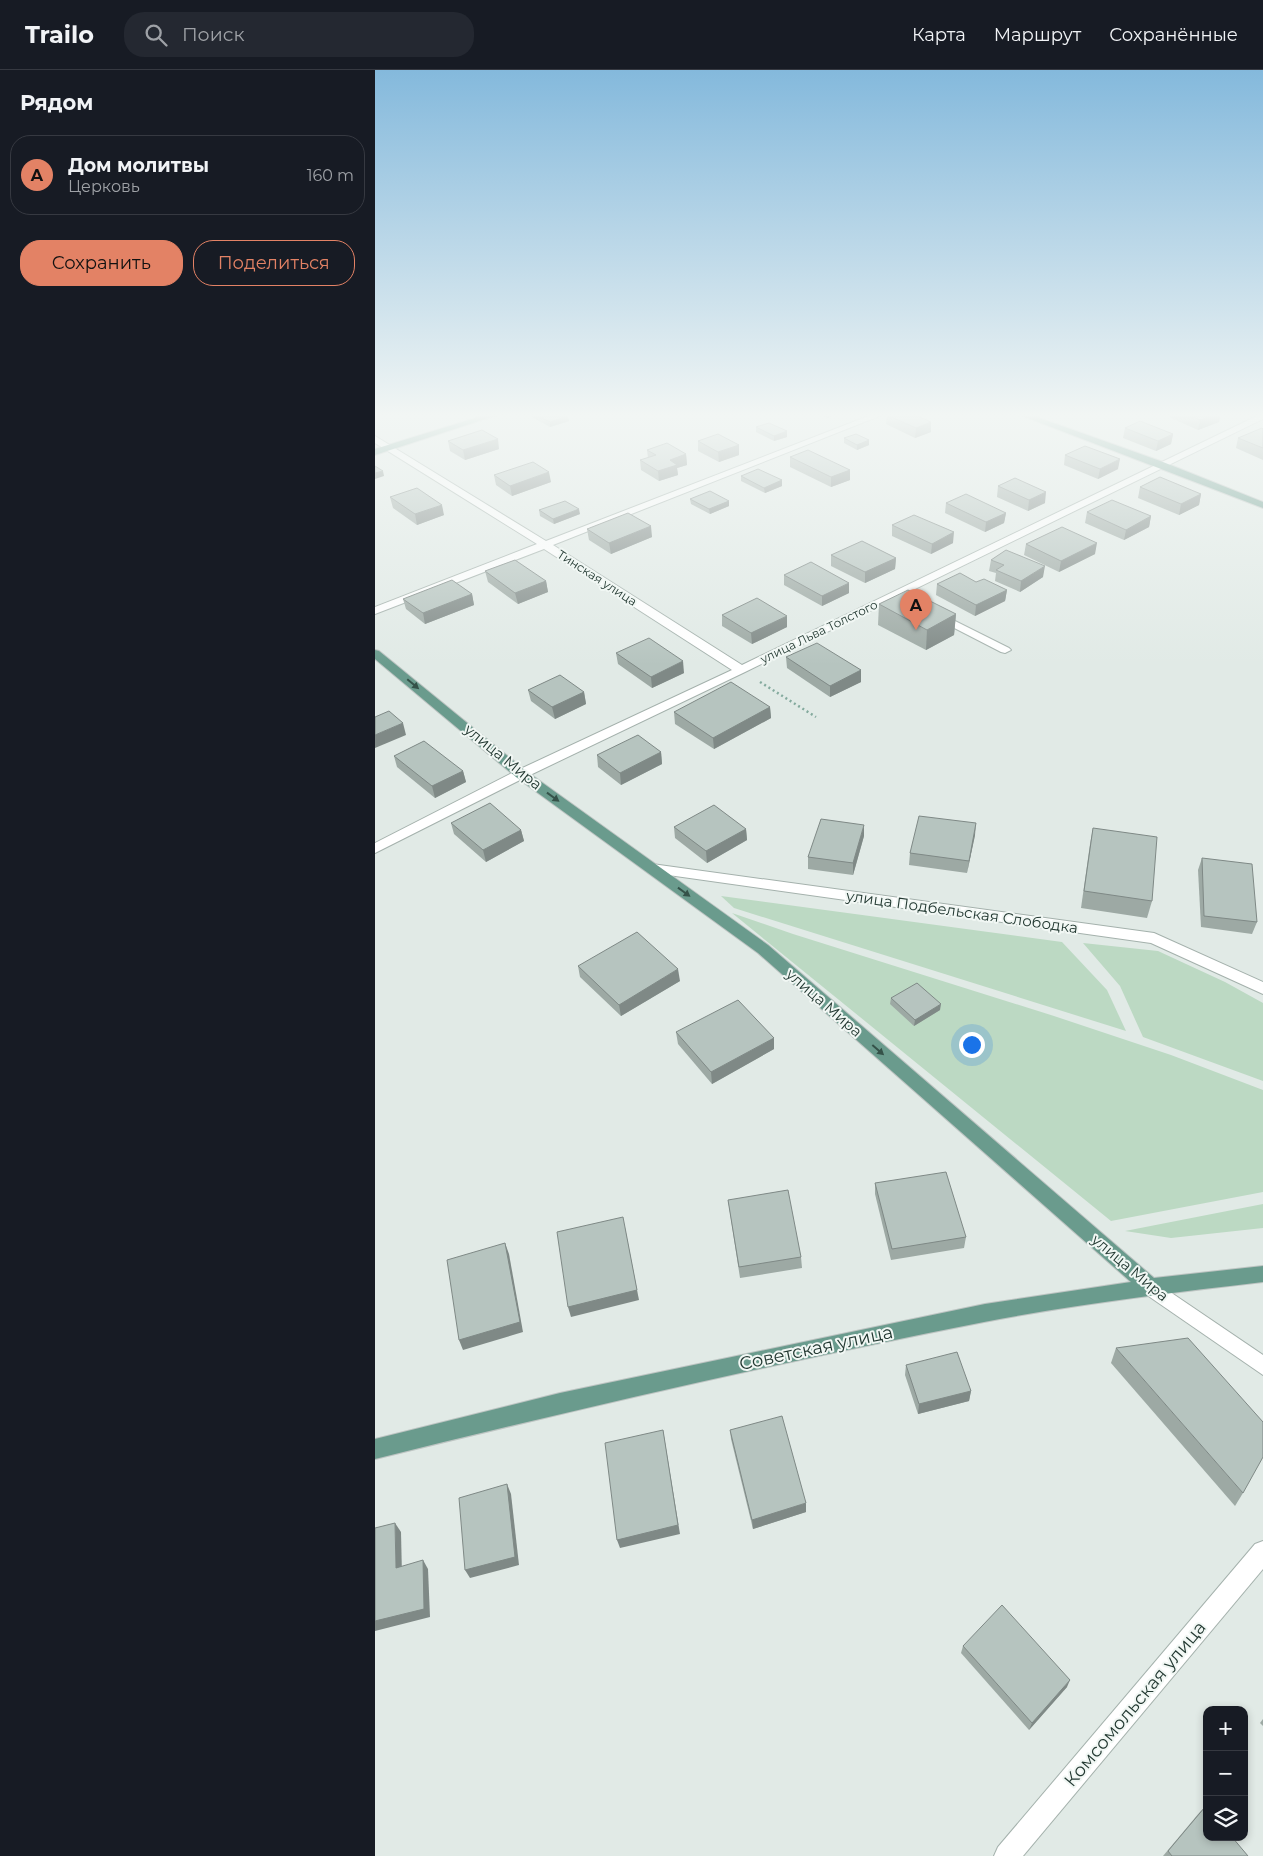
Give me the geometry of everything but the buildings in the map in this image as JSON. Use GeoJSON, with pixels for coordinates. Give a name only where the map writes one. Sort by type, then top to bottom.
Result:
{"type":"FeatureCollection","features":[{"type":"Feature","properties":{"kind":"main road"},"geometry":{"type":"LineString","coordinates":[[1244,498],[1263,506]]}},
{"type":"Feature","properties":{"kind":"main road","name":"улица Мира"},"geometry":{"type":"LineString","coordinates":[[375,653],[521,774],[763,950],[1151,1287]]}},
{"type":"Feature","properties":{"kind":"main road","name":"Советская улица"},"geometry":{"type":"LineString","coordinates":[[375,1450],[560,1402],[985,1313],[1151,1287],[1263,1274]]}},
{"type":"Feature","properties":{"kind":"street","name":"Тинская улица"},"geometry":{"type":"LineString","coordinates":[[470,498],[741,670]]}},
{"type":"Feature","properties":{"kind":"street"},"geometry":{"type":"LineString","coordinates":[[375,611],[662,498]]}},
{"type":"Feature","properties":{"kind":"street","name":"улица Льва Толстого"},"geometry":{"type":"LineString","coordinates":[[375,849],[521,774],[741,670],[1090,498]]}},
{"type":"Feature","properties":{"kind":"street"},"geometry":{"type":"LineString","coordinates":[[896,594],[913,603]]}},
{"type":"Feature","properties":{"kind":"street"},"geometry":{"type":"LineString","coordinates":[[930,612],[1005,650]]}},
{"type":"Feature","properties":{"kind":"street","name":"улица Подбельская Слободка"},"geometry":{"type":"LineString","coordinates":[[652,869],[1154,938],[1263,988]]}},
{"type":"Feature","properties":{"kind":"street","name":"улица Мира"},"geometry":{"type":"LineString","coordinates":[[1151,1287],[1263,1366]]}},
{"type":"Feature","properties":{"kind":"street","name":"Комсомольская улица"},"geometry":{"type":"LineString","coordinates":[[1007,1856],[1263,1552]]}},
{"type":"Feature","properties":{"kind":"path"},"geometry":{"type":"LineString","coordinates":[[741,670],[816,717]]}},
{"type":"Feature","properties":{"kind":"green space"},"geometry":{"type":"Polygon","coordinates":[[[721,896],[1062,942],[1107,990],[1126,1031],[734,908],[721,896]]]}},
{"type":"Feature","properties":{"kind":"green space"},"geometry":{"type":"Polygon","coordinates":[[[732,913],[1171,1055],[1263,1090],[1263,1192],[1111,1221],[732,913]]]}},
{"type":"Feature","properties":{"kind":"green space"},"geometry":{"type":"Polygon","coordinates":[[[1083,943],[1158,951],[1225,982],[1263,1003],[1263,1081],[1143,1037],[1120,986],[1083,943]]]}},
{"type":"Feature","properties":{"kind":"green space"},"geometry":{"type":"Polygon","coordinates":[[[1263,1204],[1263,1228],[1171,1238],[1125,1231],[1263,1204]]]}},
{"type":"Feature","properties":{"kind":"place","name":"Дом молитвы"},"geometry":{"type":"Point","coordinates":[916,630]}}]}
